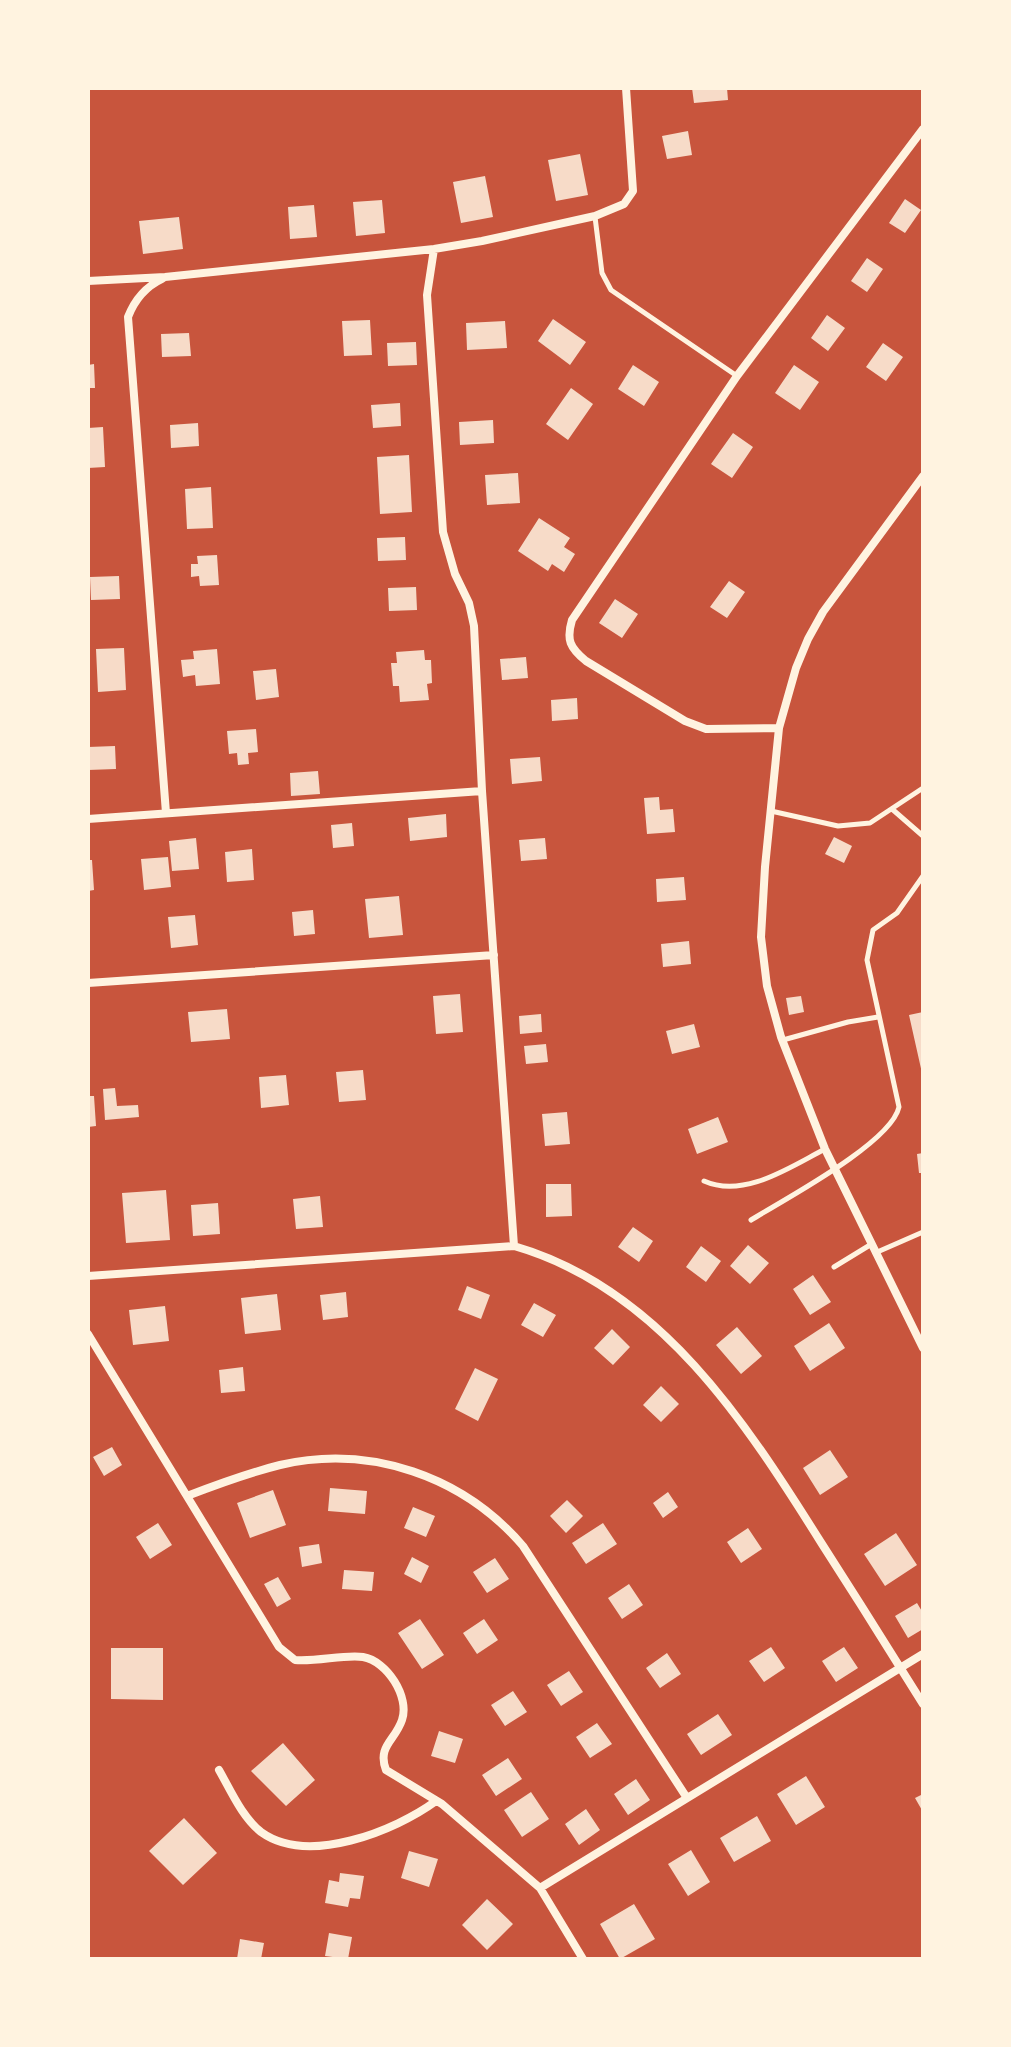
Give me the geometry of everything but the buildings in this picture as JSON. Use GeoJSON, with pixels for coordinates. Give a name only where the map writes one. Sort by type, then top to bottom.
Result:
{"type":"FeatureCollection","features":[{"type":"Feature","properties":{"kind":"street"},"geometry":{"type":"LineString","coordinates":[[88,281],[165,277],[434,249],[595,216],[624,204],[633,191],[626,88]]}},
{"type":"Feature","properties":{"kind":"street"},"geometry":{"type":"LineString","coordinates":[[779,728],[706,729],[685,721],[586,661],[572,650],[568,636],[572,620],[737,376],[923,129]]}},
{"type":"Feature","properties":{"kind":"street"},"geometry":{"type":"LineString","coordinates":[[434,249],[427,295],[442,520],[448,552],[469,603],[474,626],[482,791],[514,1246]]}},
{"type":"Feature","properties":{"kind":"street"},"geometry":{"type":"LineString","coordinates":[[165,277],[148,286],[134,303],[128,317],[166,813]]}},
{"type":"Feature","properties":{"kind":"street"},"geometry":{"type":"LineString","coordinates":[[923,476],[862,557],[808,639],[788,689],[779,728],[761,937],[767,986],[782,1040],[834,1169],[923,1348]]}},
{"type":"Feature","properties":{"kind":"street"},"geometry":{"type":"LineString","coordinates":[[88,819],[482,791]]}},
{"type":"Feature","properties":{"kind":"street"},"geometry":{"type":"LineString","coordinates":[[88,983],[494,955]]}},
{"type":"Feature","properties":{"kind":"street"},"geometry":{"type":"LineString","coordinates":[[88,1276],[514,1246],[553,1260],[611,1291],[661,1330],[718,1391],[791,1494],[923,1704]]}},
{"type":"Feature","properties":{"kind":"street"},"geometry":{"type":"LineString","coordinates":[[88,1334],[279,1647],[295,1660],[313,1662],[363,1657],[381,1664],[394,1681],[402,1702],[403,1717],[393,1739],[383,1750],[382,1760],[386,1770],[436,1801],[540,1888],[583,1959]]}},
{"type":"Feature","properties":{"kind":"street"},"geometry":{"type":"LineString","coordinates":[[187,1496],[233,1478],[283,1464],[330,1459],[373,1461],[418,1472],[464,1494],[501,1520],[523,1546],[687,1798]]}},
{"type":"Feature","properties":{"kind":"street"},"geometry":{"type":"LineString","coordinates":[[540,1888],[923,1654]]}},
{"type":"Feature","properties":{"kind":"street"},"geometry":{"type":"LineString","coordinates":[[219,1770],[239,1807],[259,1830],[278,1842],[330,1844],[371,1835],[403,1823],[436,1801]]}},
{"type":"Feature","properties":{"kind":"lane"},"geometry":{"type":"LineString","coordinates":[[595,216],[602,273],[611,290],[737,376]]}},
{"type":"Feature","properties":{"kind":"lane"},"geometry":{"type":"LineString","coordinates":[[770,811],[838,826],[870,823],[923,788]]}},
{"type":"Feature","properties":{"kind":"lane"},"geometry":{"type":"LineString","coordinates":[[892,809],[923,836]]}},
{"type":"Feature","properties":{"kind":"lane"},"geometry":{"type":"LineString","coordinates":[[751,1220],[834,1169],[887,1130],[897,1117],[899,1107],[867,960],[873,930],[897,913],[923,876]]}},
{"type":"Feature","properties":{"kind":"lane"},"geometry":{"type":"LineString","coordinates":[[782,1040],[878,1017]]}},
{"type":"Feature","properties":{"kind":"lane"},"geometry":{"type":"LineString","coordinates":[[704,1181],[718,1187],[744,1185],[766,1179],[825,1149]]}},
{"type":"Feature","properties":{"kind":"lane"},"geometry":{"type":"LineString","coordinates":[[834,1267],[872,1249],[923,1232]]}}]}
